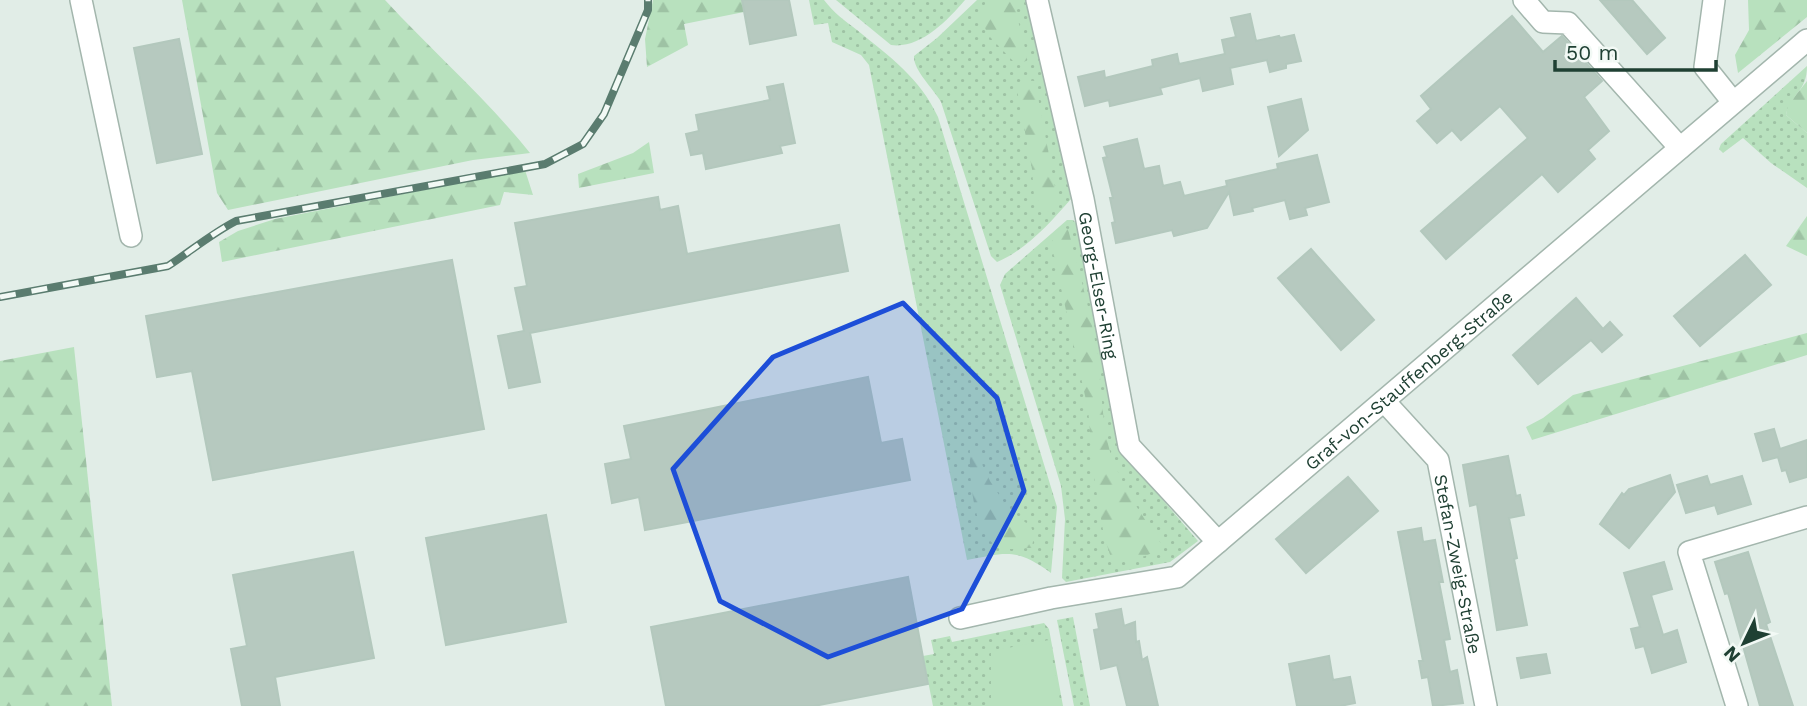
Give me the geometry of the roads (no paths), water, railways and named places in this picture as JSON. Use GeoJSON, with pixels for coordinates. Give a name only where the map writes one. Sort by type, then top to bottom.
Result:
{"type":"FeatureCollection","features":[{"type":"Feature","properties":{"kind":"street"},"geometry":{"type":"LineString","coordinates":[[81,0],[131,236]]}},
{"type":"Feature","properties":{"kind":"street","name":"Georg-Elser-Ring"},"geometry":{"type":"LineString","coordinates":[[1037,0],[1083,199],[1129,446],[1218,542]]}},
{"type":"Feature","properties":{"kind":"street"},"geometry":{"type":"LineString","coordinates":[[1524,0],[1543,22],[1568,23],[1680,148]]}},
{"type":"Feature","properties":{"kind":"street"},"geometry":{"type":"LineString","coordinates":[[1714,0],[1705,67],[1733,102]]}},
{"type":"Feature","properties":{"kind":"street","name":"Graf-von-Stauffenberg-Straße"},"geometry":{"type":"LineString","coordinates":[[961,618],[1051,598],[1177,578],[1807,40]]}},
{"type":"Feature","properties":{"kind":"street","name":"Stefan-Zweig-Straße"},"geometry":{"type":"LineString","coordinates":[[1384,401],[1438,460],[1486,706]]}},
{"type":"Feature","properties":{"kind":"street"},"geometry":{"type":"LineString","coordinates":[[1737,706],[1689,552],[1807,517]]}},
{"type":"Feature","properties":{"kind":"railway"},"geometry":{"type":"LineString","coordinates":[[0,297],[168,266],[236,221],[545,164],[583,144],[604,114],[648,10],[648,0]]}}]}
